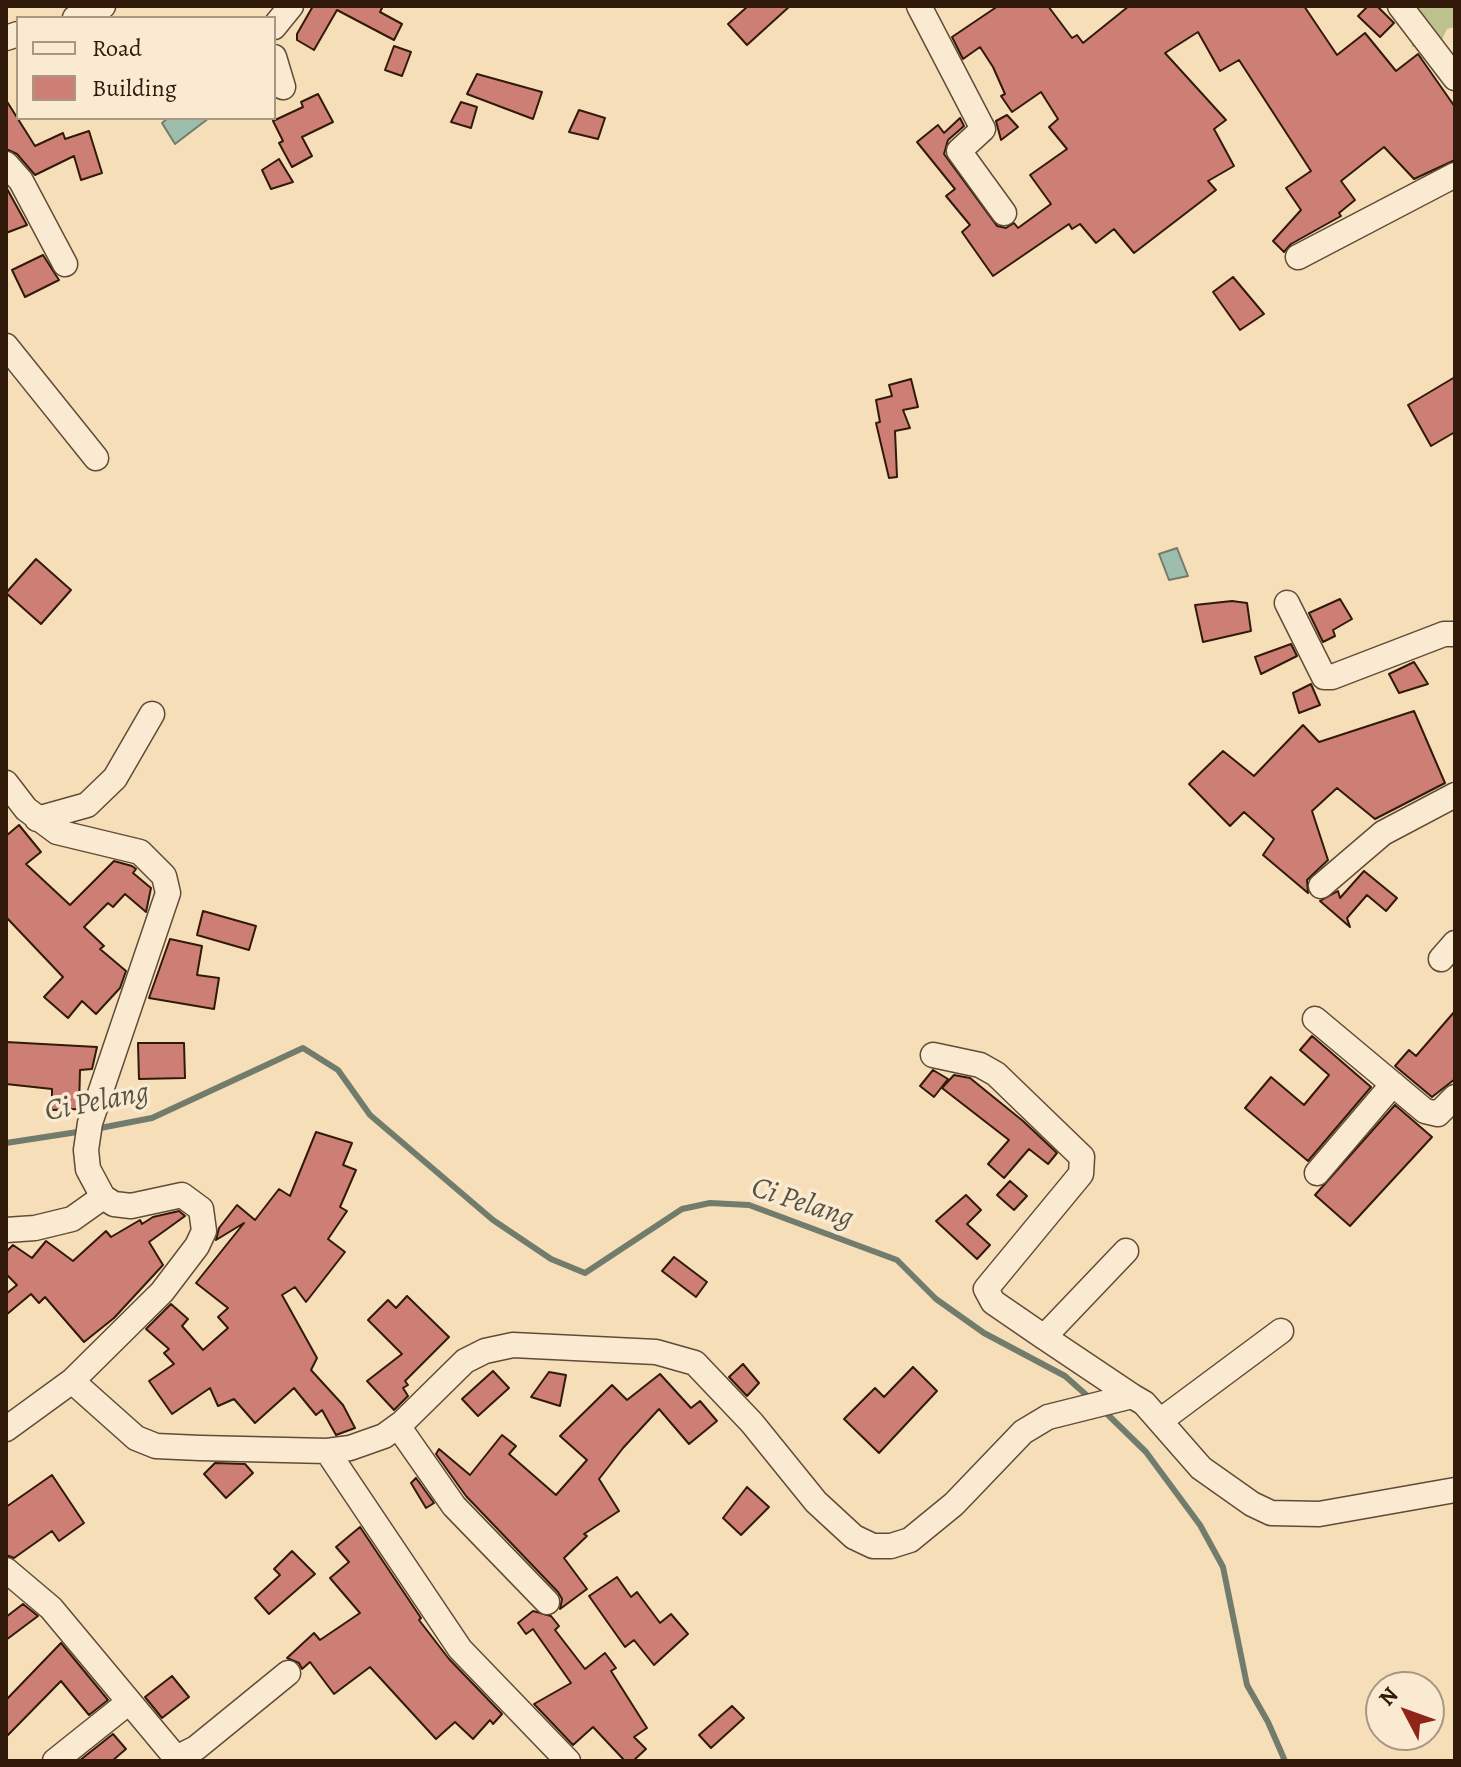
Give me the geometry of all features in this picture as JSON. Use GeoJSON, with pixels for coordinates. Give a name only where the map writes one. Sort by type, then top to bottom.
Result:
{"type":"FeatureCollection","features":[{"type":"Feature","properties":{"kind":"street"},"geometry":{"type":"LineString","coordinates":[[80,16],[103,6]]}},
{"type":"Feature","properties":{"kind":"street"},"geometry":{"type":"LineString","coordinates":[[276,25],[291,6]]}},
{"type":"Feature","properties":{"kind":"street"},"geometry":{"type":"LineString","coordinates":[[919,6],[983,129],[959,151],[975,178],[1004,213]]}},
{"type":"Feature","properties":{"kind":"street"},"geometry":{"type":"LineString","coordinates":[[1400,6],[1455,78]]}},
{"type":"Feature","properties":{"kind":"street"},"geometry":{"type":"LineString","coordinates":[[276,64],[283,87]]}},
{"type":"Feature","properties":{"kind":"street"},"geometry":{"type":"LineString","coordinates":[[6,164],[21,181],[65,264]]}},
{"type":"Feature","properties":{"kind":"street"},"geometry":{"type":"LineString","coordinates":[[1298,257],[1455,175]]}},
{"type":"Feature","properties":{"kind":"street"},"geometry":{"type":"LineString","coordinates":[[6,346],[96,458]]}},
{"type":"Feature","properties":{"kind":"street"},"geometry":{"type":"LineString","coordinates":[[1287,603],[1324,677],[1332,677],[1444,634],[1455,634]]}},
{"type":"Feature","properties":{"kind":"street"},"geometry":{"type":"LineString","coordinates":[[37,819],[87,805],[115,778],[152,714]]}},
{"type":"Feature","properties":{"kind":"street"},"geometry":{"type":"LineString","coordinates":[[6,783],[37,819],[57,832],[140,852],[164,876],[168,893],[89,1134],[88,1169],[103,1197],[114,1204],[131,1206],[182,1195],[201,1209],[204,1231],[197,1246],[162,1292],[72,1381],[6,1429]]}},
{"type":"Feature","properties":{"kind":"street"},"geometry":{"type":"LineString","coordinates":[[1321,886],[1383,833],[1455,795]]}},
{"type":"Feature","properties":{"kind":"street"},"geometry":{"type":"LineString","coordinates":[[1315,1019],[1433,1115],[1455,1097]]}},
{"type":"Feature","properties":{"kind":"street"},"geometry":{"type":"LineString","coordinates":[[933,1055],[980,1065],[996,1074],[1082,1157],[1081,1174],[986,1289],[993,1302],[1122,1398],[1160,1421],[1201,1468],[1252,1504],[1271,1513],[1319,1514],[1455,1490]]}},
{"type":"Feature","properties":{"kind":"street"},"geometry":{"type":"LineString","coordinates":[[1317,1173],[1393,1084]]}},
{"type":"Feature","properties":{"kind":"street"},"geometry":{"type":"LineString","coordinates":[[6,1230],[72,1219],[103,1197]]}},
{"type":"Feature","properties":{"kind":"street"},"geometry":{"type":"LineString","coordinates":[[1044,1337],[1126,1251]]}},
{"type":"Feature","properties":{"kind":"street"},"geometry":{"type":"LineString","coordinates":[[1160,1421],[1281,1331]]}},
{"type":"Feature","properties":{"kind":"street"},"geometry":{"type":"LineString","coordinates":[[72,1381],[136,1438],[156,1446],[327,1451],[368,1444],[398,1426],[465,1361],[485,1351],[513,1345],[668,1353],[684,1357],[708,1373],[816,1502],[847,1531],[873,1546],[891,1546],[910,1540],[954,1504],[1023,1432],[1048,1417],[1122,1398]]}},
{"type":"Feature","properties":{"kind":"street"},"geometry":{"type":"LineString","coordinates":[[398,1426],[454,1506],[547,1602]]}},
{"type":"Feature","properties":{"kind":"street"},"geometry":{"type":"LineString","coordinates":[[327,1451],[460,1649],[568,1761]]}},
{"type":"Feature","properties":{"kind":"street"},"geometry":{"type":"LineString","coordinates":[[6,1570],[51,1608],[165,1747],[180,1756],[196,1748],[288,1673]]}},
{"type":"Feature","properties":{"kind":"street"},"geometry":{"type":"LineString","coordinates":[[55,1761],[129,1702]]}},
{"type":"Feature","properties":{"kind":"green space"},"geometry":{"type":"Polygon","coordinates":[[[1407,6],[1455,6],[1455,27],[1447,29],[1440,44],[1412,47],[1407,6]]]}},
{"type":"Feature","properties":{"kind":"shaded area"},"geometry":{"type":"Polygon","coordinates":[[[166,120],[206,120],[175,144],[162,123],[166,120]]]}},
{"type":"Feature","properties":{"kind":"shaded area"},"geometry":{"type":"Polygon","coordinates":[[[1177,548],[1188,576],[1169,580],[1159,554],[1177,548]]]}},
{"type":"Feature","properties":{"kind":"building"},"geometry":{"type":"Polygon","coordinates":[[[313,6],[383,6],[380,12],[402,24],[394,40],[337,10],[314,50],[297,40],[297,34],[313,6]]]}},
{"type":"Feature","properties":{"kind":"building"},"geometry":{"type":"Polygon","coordinates":[[[748,6],[790,6],[747,45],[728,24],[748,6]]]}},
{"type":"Feature","properties":{"kind":"building"},"geometry":{"type":"Polygon","coordinates":[[[998,6],[1048,6],[1072,38],[1077,35],[1083,43],[1129,6],[1304,6],[1337,55],[1365,33],[1396,71],[1418,54],[1455,107],[1455,160],[1414,179],[1384,147],[1341,181],[1355,200],[1339,213],[1341,216],[1291,244],[1284,252],[1273,241],[1301,210],[1286,188],[1311,171],[1239,60],[1220,71],[1198,32],[1165,53],[1226,120],[1214,129],[1234,166],[1208,181],[1216,190],[1134,253],[1114,229],[1096,243],[1080,224],[1072,229],[1069,224],[993,276],[962,232],[970,225],[946,196],[955,189],[917,142],[938,125],[944,133],[960,118],[964,126],[948,140],[944,154],[997,226],[1006,228],[1014,223],[1018,228],[1051,204],[1030,175],[1067,149],[1049,127],[1058,119],[1041,92],[1012,112],[1001,96],[1005,94],[993,67],[980,47],[963,59],[952,37],[998,6]]]}},
{"type":"Feature","properties":{"kind":"building"},"geometry":{"type":"Polygon","coordinates":[[[1368,6],[1377,6],[1394,23],[1380,37],[1358,16],[1368,6]]]}},
{"type":"Feature","properties":{"kind":"building"},"geometry":{"type":"Polygon","coordinates":[[[394,46],[411,52],[402,76],[385,70],[394,46]]]}},
{"type":"Feature","properties":{"kind":"building"},"geometry":{"type":"Polygon","coordinates":[[[477,74],[542,92],[533,119],[467,94],[477,74]]]}},
{"type":"Feature","properties":{"kind":"building"},"geometry":{"type":"Polygon","coordinates":[[[318,94],[333,122],[302,137],[312,156],[292,167],[279,143],[283,141],[273,121],[303,107],[301,102],[318,94]]]}},
{"type":"Feature","properties":{"kind":"building"},"geometry":{"type":"Polygon","coordinates":[[[6,100],[35,146],[63,133],[65,139],[89,131],[102,173],[81,180],[74,156],[35,175],[17,154],[6,149],[6,100]]]}},
{"type":"Feature","properties":{"kind":"building"},"geometry":{"type":"Polygon","coordinates":[[[461,102],[477,107],[471,128],[451,122],[461,102]]]}},
{"type":"Feature","properties":{"kind":"building"},"geometry":{"type":"Polygon","coordinates":[[[579,110],[605,118],[598,139],[569,132],[579,110]]]}},
{"type":"Feature","properties":{"kind":"building"},"geometry":{"type":"Polygon","coordinates":[[[1007,115],[1018,127],[1001,140],[996,121],[1007,115]]]}},
{"type":"Feature","properties":{"kind":"building"},"geometry":{"type":"Polygon","coordinates":[[[279,159],[293,182],[271,189],[262,170],[279,159]]]}},
{"type":"Feature","properties":{"kind":"building"},"geometry":{"type":"Polygon","coordinates":[[[6,187],[27,225],[6,233],[6,187]]]}},
{"type":"Feature","properties":{"kind":"building"},"geometry":{"type":"Polygon","coordinates":[[[43,255],[59,280],[25,297],[12,270],[43,255]]]}},
{"type":"Feature","properties":{"kind":"building"},"geometry":{"type":"Polygon","coordinates":[[[1233,277],[1264,314],[1240,330],[1213,292],[1233,277]]]}},
{"type":"Feature","properties":{"kind":"building"},"geometry":{"type":"Polygon","coordinates":[[[1455,377],[1455,432],[1431,446],[1408,405],[1455,377]]]}},
{"type":"Feature","properties":{"kind":"building"},"geometry":{"type":"Polygon","coordinates":[[[911,379],[918,407],[903,410],[910,428],[895,431],[897,477],[889,478],[876,423],[880,422],[876,400],[892,396],[889,385],[911,379]]]}},
{"type":"Feature","properties":{"kind":"building"},"geometry":{"type":"Polygon","coordinates":[[[36,559],[71,590],[41,624],[6,593],[36,559]]]}},
{"type":"Feature","properties":{"kind":"building"},"geometry":{"type":"Polygon","coordinates":[[[1340,599],[1352,619],[1333,630],[1335,636],[1323,642],[1309,613],[1340,599]]]}},
{"type":"Feature","properties":{"kind":"building"},"geometry":{"type":"Polygon","coordinates":[[[1232,601],[1247,603],[1251,631],[1203,642],[1195,605],[1232,601]]]}},
{"type":"Feature","properties":{"kind":"building"},"geometry":{"type":"Polygon","coordinates":[[[1291,644],[1297,656],[1261,674],[1255,657],[1291,644]]]}},
{"type":"Feature","properties":{"kind":"building"},"geometry":{"type":"Polygon","coordinates":[[[1414,662],[1428,684],[1399,693],[1389,674],[1414,662]]]}},
{"type":"Feature","properties":{"kind":"building"},"geometry":{"type":"Polygon","coordinates":[[[1311,684],[1320,705],[1299,713],[1293,693],[1311,684]]]}},
{"type":"Feature","properties":{"kind":"building"},"geometry":{"type":"Polygon","coordinates":[[[1414,711],[1445,783],[1375,819],[1337,788],[1312,811],[1328,860],[1307,880],[1308,893],[1263,855],[1274,839],[1244,812],[1230,826],[1189,784],[1223,751],[1254,776],[1303,725],[1319,742],[1414,711]]]}},
{"type":"Feature","properties":{"kind":"building"},"geometry":{"type":"Polygon","coordinates":[[[19,825],[41,852],[26,864],[70,905],[114,861],[132,866],[136,869],[133,873],[151,888],[146,912],[125,894],[113,907],[108,903],[84,927],[104,946],[100,949],[126,971],[120,988],[96,1014],[82,1001],[68,1018],[44,997],[63,977],[6,917],[6,836],[19,825]]]}},
{"type":"Feature","properties":{"kind":"building"},"geometry":{"type":"Polygon","coordinates":[[[1364,871],[1397,898],[1386,911],[1367,895],[1347,918],[1350,927],[1320,901],[1338,891],[1340,898],[1364,871]]]}},
{"type":"Feature","properties":{"kind":"building"},"geometry":{"type":"Polygon","coordinates":[[[203,911],[256,926],[249,950],[197,935],[203,911]]]}},
{"type":"Feature","properties":{"kind":"building"},"geometry":{"type":"Polygon","coordinates":[[[170,939],[202,946],[197,975],[219,978],[214,1009],[149,998],[170,939]]]}},
{"type":"Feature","properties":{"kind":"building"},"geometry":{"type":"Polygon","coordinates":[[[1455,1011],[1455,1079],[1432,1097],[1395,1066],[1409,1050],[1416,1056],[1455,1011]]]}},
{"type":"Feature","properties":{"kind":"building"},"geometry":{"type":"Polygon","coordinates":[[[1312,1036],[1371,1087],[1308,1161],[1245,1108],[1271,1077],[1304,1105],[1329,1075],[1300,1050],[1312,1036]]]}},
{"type":"Feature","properties":{"kind":"building"},"geometry":{"type":"Polygon","coordinates":[[[6,1042],[97,1047],[92,1069],[80,1070],[79,1109],[52,1110],[52,1089],[6,1084],[6,1042]]]}},
{"type":"Feature","properties":{"kind":"building"},"geometry":{"type":"Polygon","coordinates":[[[138,1043],[184,1043],[185,1078],[139,1079],[138,1043]]]}},
{"type":"Feature","properties":{"kind":"building"},"geometry":{"type":"Polygon","coordinates":[[[933,1070],[948,1079],[934,1097],[920,1086],[933,1070]]]}},
{"type":"Feature","properties":{"kind":"building"},"geometry":{"type":"Polygon","coordinates":[[[954,1075],[970,1078],[1057,1153],[1048,1164],[1029,1149],[1004,1178],[988,1164],[1009,1140],[942,1088],[954,1075]]]}},
{"type":"Feature","properties":{"kind":"building"},"geometry":{"type":"Polygon","coordinates":[[[1395,1105],[1432,1137],[1350,1226],[1315,1195],[1395,1105]]]}},
{"type":"Feature","properties":{"kind":"building"},"geometry":{"type":"Polygon","coordinates":[[[316,1132],[352,1143],[343,1165],[356,1170],[340,1207],[347,1211],[328,1239],[345,1252],[306,1302],[295,1287],[282,1295],[317,1358],[311,1370],[343,1405],[355,1428],[336,1435],[322,1410],[316,1415],[294,1388],[255,1423],[234,1399],[218,1406],[210,1388],[172,1414],[149,1381],[174,1364],[164,1353],[169,1349],[146,1329],[171,1304],[188,1319],[182,1326],[203,1350],[228,1328],[218,1317],[228,1308],[196,1283],[244,1223],[216,1240],[219,1228],[237,1205],[255,1220],[279,1189],[290,1196],[316,1132]]]}},
{"type":"Feature","properties":{"kind":"building"},"geometry":{"type":"Polygon","coordinates":[[[1010,1181],[1027,1196],[1014,1210],[997,1195],[1010,1181]]]}},
{"type":"Feature","properties":{"kind":"building"},"geometry":{"type":"Polygon","coordinates":[[[966,1195],[981,1210],[967,1224],[990,1245],[977,1259],[936,1221],[966,1195]]]}},
{"type":"Feature","properties":{"kind":"building"},"geometry":{"type":"Polygon","coordinates":[[[179,1211],[185,1216],[149,1242],[163,1265],[114,1318],[84,1342],[45,1297],[39,1303],[31,1294],[6,1315],[6,1294],[17,1285],[6,1274],[6,1252],[13,1245],[32,1258],[46,1241],[73,1261],[106,1231],[111,1237],[140,1220],[142,1224],[153,1217],[179,1211]]]}},
{"type":"Feature","properties":{"kind":"building"},"geometry":{"type":"Polygon","coordinates":[[[674,1257],[707,1282],[696,1297],[662,1271],[674,1257]]]}},
{"type":"Feature","properties":{"kind":"building"},"geometry":{"type":"Polygon","coordinates":[[[407,1296],[449,1337],[405,1381],[408,1385],[403,1388],[408,1396],[394,1410],[367,1381],[402,1354],[368,1320],[388,1300],[396,1308],[407,1296]]]}},
{"type":"Feature","properties":{"kind":"building"},"geometry":{"type":"Polygon","coordinates":[[[743,1364],[759,1383],[747,1396],[729,1377],[743,1364]]]}},
{"type":"Feature","properties":{"kind":"building"},"geometry":{"type":"Polygon","coordinates":[[[913,1367],[937,1391],[879,1453],[844,1419],[875,1388],[884,1397],[913,1367]]]}},
{"type":"Feature","properties":{"kind":"building"},"geometry":{"type":"Polygon","coordinates":[[[493,1371],[509,1388],[478,1416],[462,1399],[493,1371]]]}},
{"type":"Feature","properties":{"kind":"building"},"geometry":{"type":"Polygon","coordinates":[[[549,1372],[566,1375],[560,1406],[531,1397],[549,1372]]]}},
{"type":"Feature","properties":{"kind":"building"},"geometry":{"type":"Polygon","coordinates":[[[660,1374],[691,1408],[700,1401],[717,1421],[689,1444],[659,1409],[623,1448],[599,1479],[619,1511],[584,1534],[587,1536],[564,1558],[587,1589],[560,1609],[562,1599],[558,1592],[466,1496],[436,1454],[439,1449],[470,1475],[502,1435],[516,1446],[509,1454],[556,1495],[587,1460],[560,1436],[612,1385],[627,1400],[660,1374]]]}},
{"type":"Feature","properties":{"kind":"building"},"geometry":{"type":"Polygon","coordinates":[[[215,1463],[245,1464],[253,1473],[226,1498],[204,1474],[215,1463]]]}},
{"type":"Feature","properties":{"kind":"building"},"geometry":{"type":"Polygon","coordinates":[[[52,1475],[84,1523],[59,1541],[52,1531],[14,1558],[6,1555],[6,1507],[52,1475]]]}},
{"type":"Feature","properties":{"kind":"building"},"geometry":{"type":"Polygon","coordinates":[[[416,1478],[434,1503],[426,1508],[411,1483],[416,1478]]]}},
{"type":"Feature","properties":{"kind":"building"},"geometry":{"type":"Polygon","coordinates":[[[747,1487],[769,1507],[741,1535],[723,1518],[747,1487]]]}},
{"type":"Feature","properties":{"kind":"building"},"geometry":{"type":"Polygon","coordinates":[[[360,1527],[421,1618],[419,1620],[449,1659],[502,1714],[493,1724],[490,1720],[473,1739],[455,1722],[436,1739],[370,1667],[334,1694],[310,1662],[302,1669],[299,1663],[287,1658],[314,1633],[320,1640],[360,1613],[330,1578],[349,1562],[336,1547],[360,1527]]]}},
{"type":"Feature","properties":{"kind":"building"},"geometry":{"type":"Polygon","coordinates":[[[292,1551],[315,1574],[269,1614],[255,1598],[280,1575],[274,1569],[292,1551]]]}},
{"type":"Feature","properties":{"kind":"building"},"geometry":{"type":"Polygon","coordinates":[[[617,1577],[631,1597],[637,1592],[660,1623],[671,1614],[688,1634],[654,1665],[634,1640],[625,1647],[589,1596],[617,1577]]]}},
{"type":"Feature","properties":{"kind":"building"},"geometry":{"type":"Polygon","coordinates":[[[23,1604],[38,1616],[6,1640],[6,1617],[23,1604]]]}},
{"type":"Feature","properties":{"kind":"building"},"geometry":{"type":"Polygon","coordinates":[[[533,1611],[551,1616],[559,1626],[555,1630],[585,1669],[605,1653],[616,1668],[611,1671],[647,1728],[634,1737],[646,1749],[633,1761],[625,1761],[593,1727],[573,1745],[534,1704],[571,1683],[533,1629],[526,1634],[518,1623],[533,1611]]]}},
{"type":"Feature","properties":{"kind":"building"},"geometry":{"type":"Polygon","coordinates":[[[61,1643],[108,1700],[89,1715],[61,1681],[6,1737],[6,1700],[61,1643]]]}},
{"type":"Feature","properties":{"kind":"building"},"geometry":{"type":"Polygon","coordinates":[[[172,1676],[189,1697],[162,1718],[145,1697],[172,1676]]]}},
{"type":"Feature","properties":{"kind":"building"},"geometry":{"type":"Polygon","coordinates":[[[732,1706],[744,1718],[711,1748],[699,1735],[732,1706]]]}},
{"type":"Feature","properties":{"kind":"building"},"geometry":{"type":"Polygon","coordinates":[[[113,1734],[126,1749],[112,1761],[79,1761],[113,1734]]]}},
{"type":"Feature","properties":{"kind":"waterway","name":"Ci Pelang"},"geometry":{"type":"LineString","coordinates":[[95,1129],[152,1118],[303,1048],[338,1070],[370,1115],[493,1220],[551,1259],[585,1273],[682,1209],[710,1203],[749,1205],[897,1260],[936,1299],[984,1333],[1065,1376],[1092,1400]]}},
{"type":"Feature","properties":{"kind":"waterway","name":"Ci Pelang"},"geometry":{"type":"LineString","coordinates":[[6,1143],[84,1131]]}},
{"type":"Feature","properties":{"kind":"waterway","name":"Ci Pelang"},"geometry":{"type":"LineString","coordinates":[[1103,1410],[1146,1452],[1200,1525],[1223,1567],[1247,1685],[1285,1761]]}}]}
